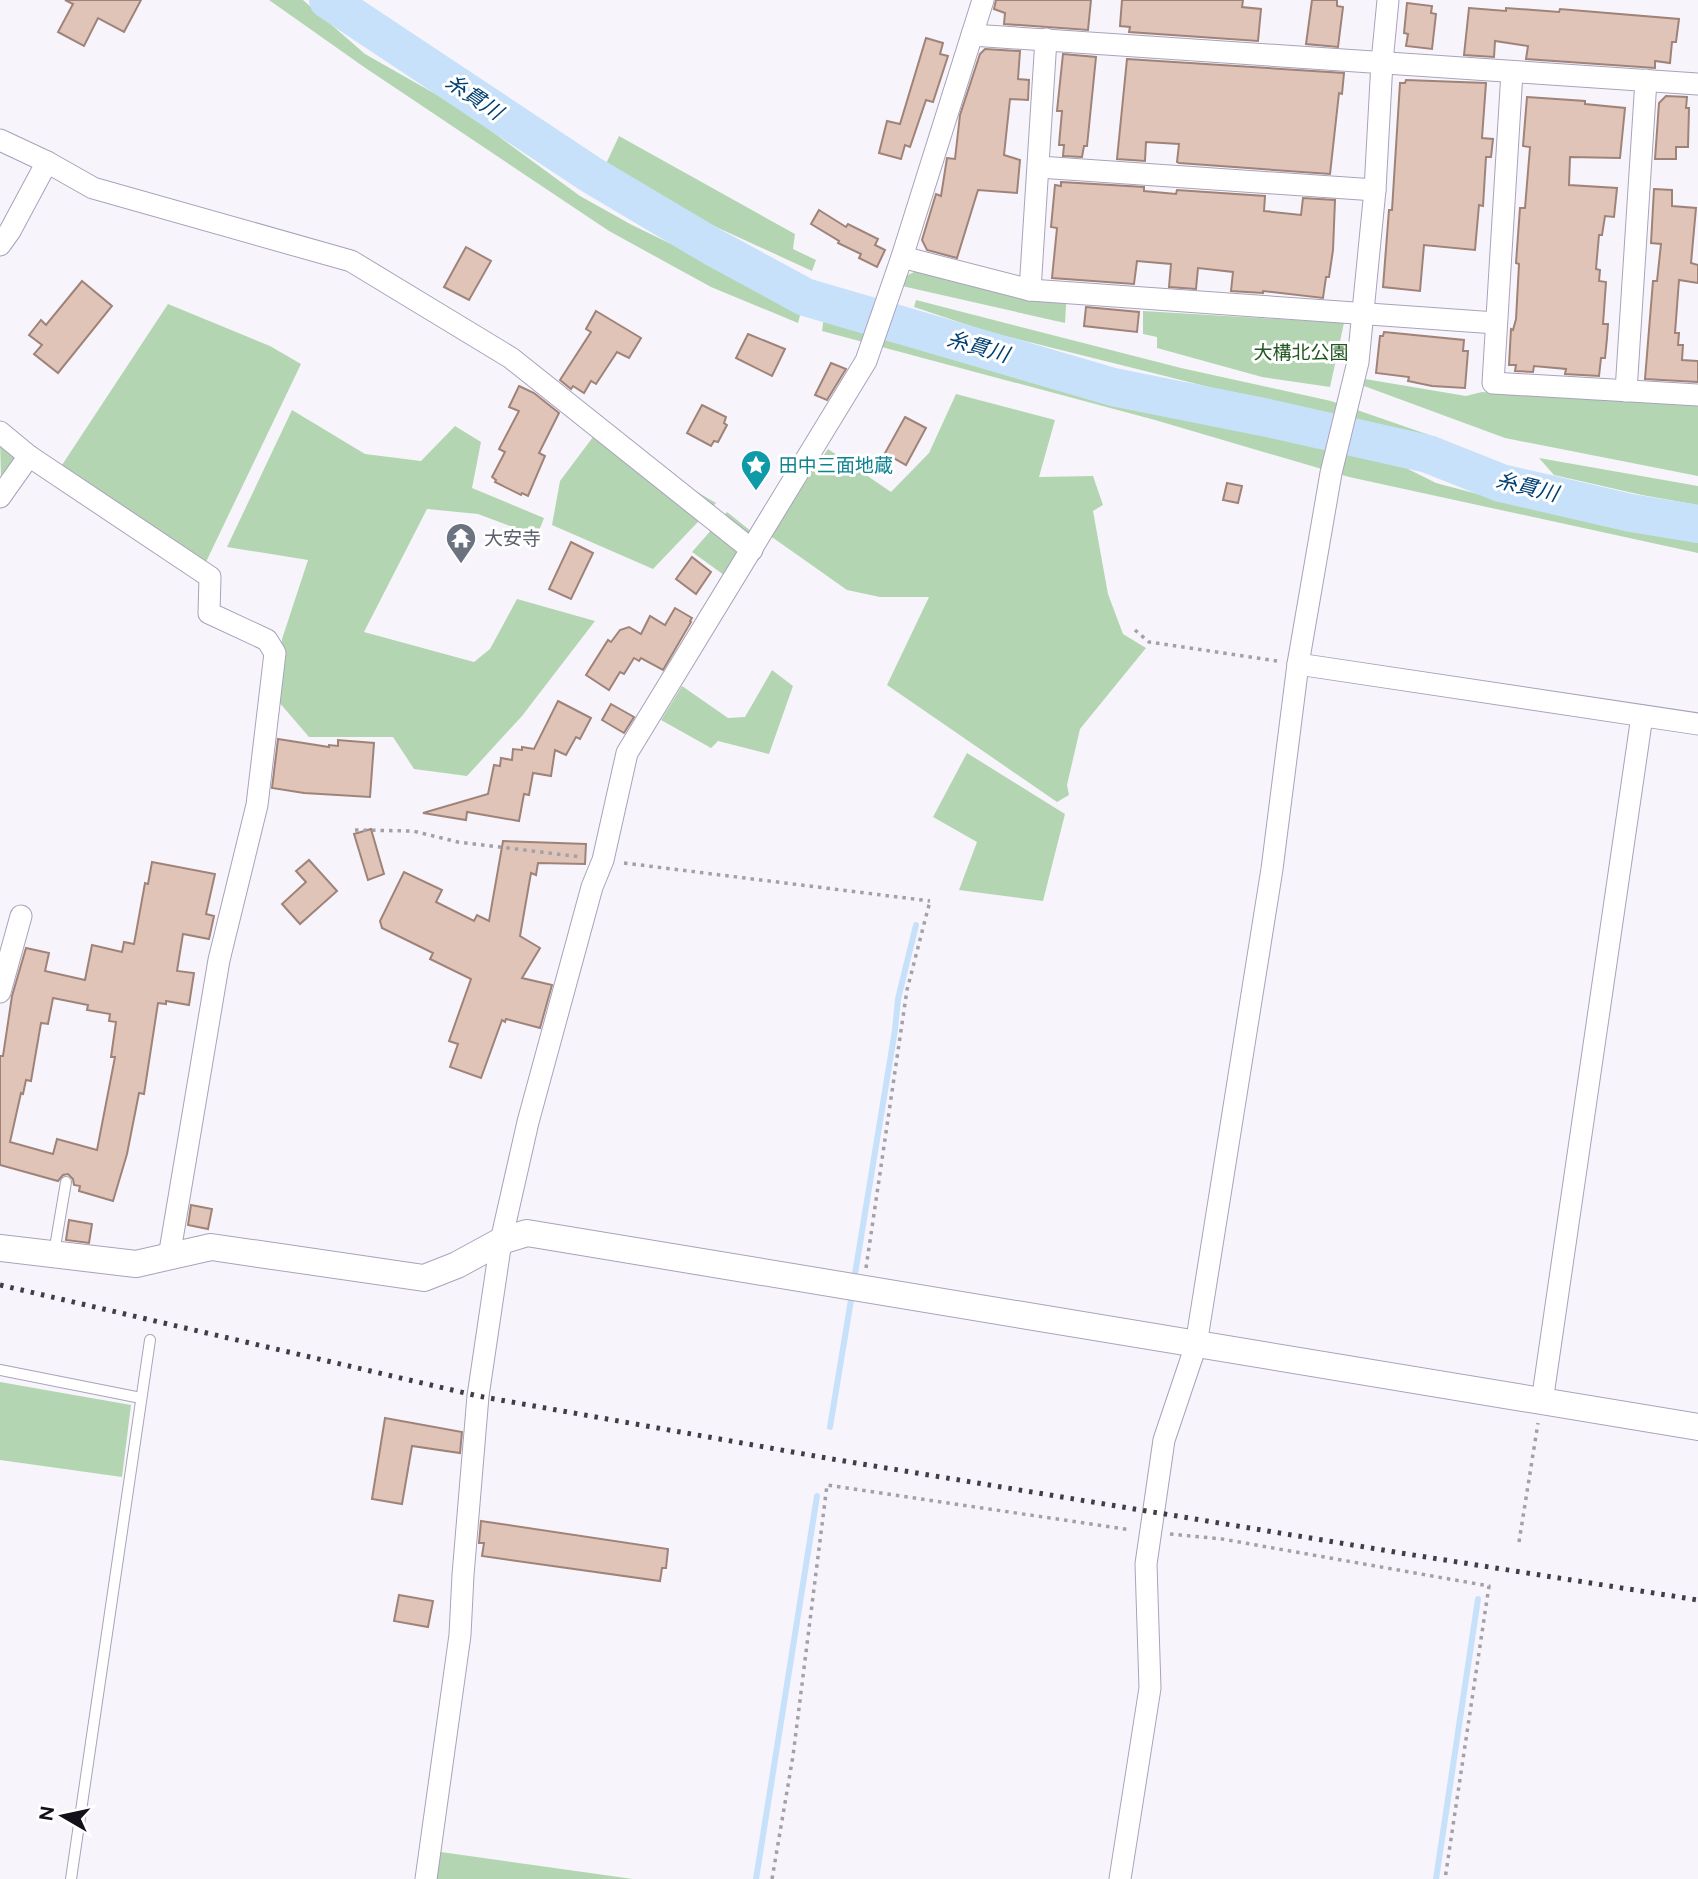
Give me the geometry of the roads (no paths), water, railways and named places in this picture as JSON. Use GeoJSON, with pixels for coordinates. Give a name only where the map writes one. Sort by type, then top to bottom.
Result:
{"type":"FeatureCollection","features":[{"type":"Feature","properties":{"kind":"street"},"geometry":{"type":"LineString","coordinates":[[426,1879],[460,1635],[478,1396],[502,1241],[528,1122],[592,887],[603,860],[627,753],[866,361],[902,257],[983,0]]}},
{"type":"Feature","properties":{"kind":"street"},"geometry":{"type":"LineString","coordinates":[[1120,1879],[1150,1688],[1146,1564],[1164,1440],[1196,1345],[1272,869],[1298,664],[1331,472],[1351,398],[1363,315],[1388,0]]}},
{"type":"Feature","properties":{"kind":"street"},"geometry":{"type":"LineString","coordinates":[[972,34],[1698,84]]}},
{"type":"Feature","properties":{"kind":"street"},"geometry":{"type":"LineString","coordinates":[[1030,290],[1046,39]]}},
{"type":"Feature","properties":{"kind":"street"},"geometry":{"type":"LineString","coordinates":[[1512,72],[1493,383],[1698,395]]}},
{"type":"Feature","properties":{"kind":"street"},"geometry":{"type":"LineString","coordinates":[[1626,391],[1646,80]]}},
{"type":"Feature","properties":{"kind":"street"},"geometry":{"type":"LineString","coordinates":[[0,140],[93,188],[351,261],[512,358],[752,550]]}},
{"type":"Feature","properties":{"kind":"street"},"geometry":{"type":"LineString","coordinates":[[0,244],[10,231],[47,162]]}},
{"type":"Feature","properties":{"kind":"street"},"geometry":{"type":"LineString","coordinates":[[1039,166],[1375,190]]}},
{"type":"Feature","properties":{"kind":"street"},"geometry":{"type":"LineString","coordinates":[[902,257],[1030,290],[1496,323]]}},
{"type":"Feature","properties":{"kind":"street"},"geometry":{"type":"LineString","coordinates":[[0,432],[29,456],[210,577],[209,613],[267,640],[275,653],[257,805],[219,960],[169,1257]]}},
{"type":"Feature","properties":{"kind":"street"},"geometry":{"type":"LineString","coordinates":[[0,497],[29,456]]}},
{"type":"Feature","properties":{"kind":"street"},"geometry":{"type":"LineString","coordinates":[[1298,664],[1698,724]]}},
{"type":"Feature","properties":{"kind":"street"},"geometry":{"type":"LineString","coordinates":[[1542,1402],[1642,716]]}},
{"type":"Feature","properties":{"kind":"street"},"geometry":{"type":"LineString","coordinates":[[0,992],[21,916]]}},
{"type":"Feature","properties":{"kind":"street"},"geometry":{"type":"LineString","coordinates":[[0,1248],[136,1264],[211,1247],[424,1278],[457,1265],[502,1241],[527,1233],[1698,1427]]}},
{"type":"Feature","properties":{"kind":"lane"},"geometry":{"type":"LineString","coordinates":[[53,1256],[66,1182]]}},
{"type":"Feature","properties":{"kind":"lane"},"geometry":{"type":"LineString","coordinates":[[71,1879],[150,1340]]}},
{"type":"Feature","properties":{"kind":"lane"},"geometry":{"type":"LineString","coordinates":[[0,1370],[141,1398]]}},
{"type":"Feature","properties":{"kind":"waterway","name":"糸貫川"},"geometry":{"type":"LineString","coordinates":[[328,0],[590,174],[713,247],[805,297],[1113,387],[1428,454],[1501,483],[1631,513],[1698,524]]}},
{"type":"Feature","properties":{"kind":"waterway"},"geometry":{"type":"LineString","coordinates":[[854,1280],[898,999],[916,925]]}},
{"type":"Feature","properties":{"kind":"waterway"},"geometry":{"type":"LineString","coordinates":[[830,1427],[852,1294]]}},
{"type":"Feature","properties":{"kind":"waterway"},"geometry":{"type":"LineString","coordinates":[[756,1879],[817,1496]]}},
{"type":"Feature","properties":{"kind":"waterway"},"geometry":{"type":"LineString","coordinates":[[1436,1879],[1478,1599]]}},
{"type":"Feature","properties":{"kind":"railway"},"geometry":{"type":"LineString","coordinates":[[0,1285],[478,1396],[832,1459],[1698,1600]]}},
{"type":"Feature","properties":{"kind":"place","name":"田中三面地蔵"},"geometry":{"type":"Point","coordinates":[756,492]}},
{"type":"Feature","properties":{"kind":"place","name":"大安寺"},"geometry":{"type":"Point","coordinates":[461,565]}},
{"type":"Feature","properties":{"kind":"park label","name":"大構北公園"},"geometry":{"type":"Point","coordinates":[1301,352]}}]}
